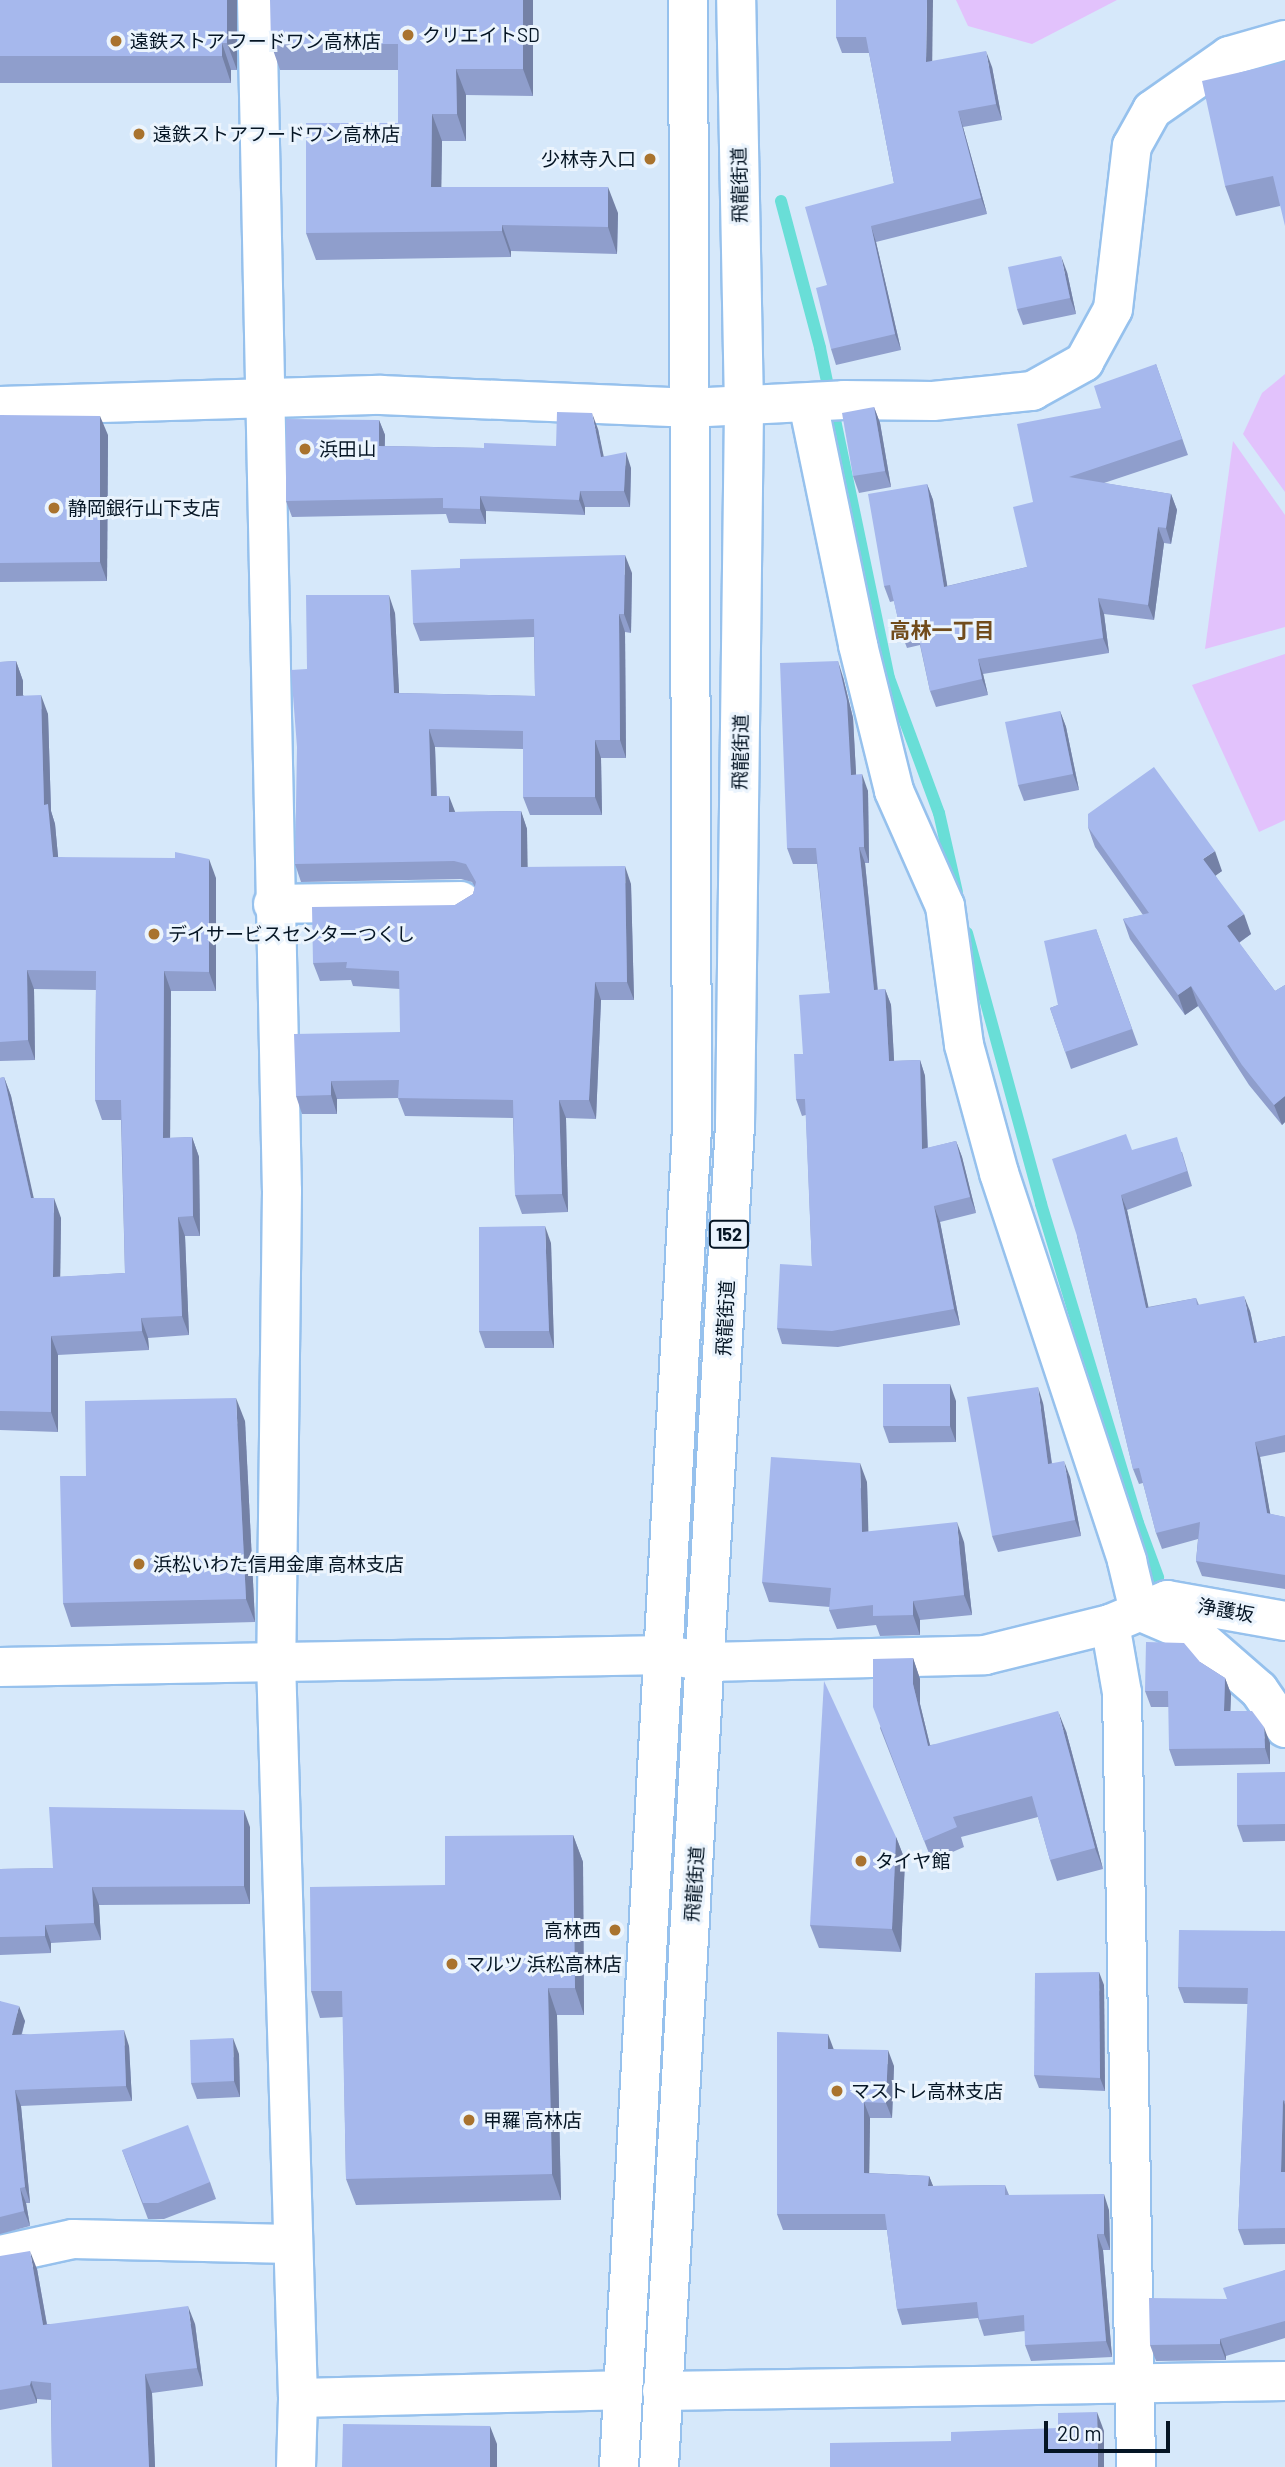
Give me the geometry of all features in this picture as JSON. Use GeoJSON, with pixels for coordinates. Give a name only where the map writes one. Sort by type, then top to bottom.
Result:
{"type":"FeatureCollection","features":[{"type":"Feature","properties":{"kind":"main road"},"geometry":{"type":"LineString","coordinates":[[257,0],[273,904],[282,1191],[276,1661],[291,2244],[298,2398],[296,2467]]}},
{"type":"Feature","properties":{"kind":"main road","name":"152"},"geometry":{"type":"LineString","coordinates":[[619,2467],[620,2390],[666,1656],[692,1126],[688,0]]}},
{"type":"Feature","properties":{"kind":"main road","name":"飛龍街道"},"geometry":{"type":"LineString","coordinates":[[659,2467],[708,1662],[735,1125],[744,407],[736,0]]}},
{"type":"Feature","properties":{"kind":"main road"},"geometry":{"type":"LineString","coordinates":[[0,406],[381,395],[688,408],[824,401],[933,401],[1032,391],[1084,362],[1113,309],[1132,146],[1153,110],[1228,56],[1285,40]]}},
{"type":"Feature","properties":{"kind":"main road"},"geometry":{"type":"LineString","coordinates":[[824,401],[858,645],[894,791],[945,906],[964,1045],[999,1172],[1127,1561],[1138,1612],[1122,1693],[1125,2038],[1136,2383],[1136,2467]]}},
{"type":"Feature","properties":{"kind":"main road"},"geometry":{"type":"LineString","coordinates":[[273,904],[461,901]]}},
{"type":"Feature","properties":{"kind":"main road"},"geometry":{"type":"LineString","coordinates":[[0,1667],[666,1656],[708,1662],[985,1655],[1138,1612],[1197,1636],[1259,1690],[1285,1728]]}},
{"type":"Feature","properties":{"kind":"main road","name":"浄護坂"},"geometry":{"type":"LineString","coordinates":[[1138,1612],[1285,1621]]}},
{"type":"Feature","properties":{"kind":"main road"},"geometry":{"type":"LineString","coordinates":[[0,2255],[73,2239],[291,2244]]}},
{"type":"Feature","properties":{"kind":"main road"},"geometry":{"type":"LineString","coordinates":[[663,2391],[1285,2381]]}},
{"type":"Feature","properties":{"kind":"main road"},"geometry":{"type":"LineString","coordinates":[[298,2398],[620,2390]]}},
{"type":"Feature","properties":{"kind":"shaded area"},"geometry":{"type":"Polygon","coordinates":[[[956,0],[1117,0],[1032,44],[968,26],[956,0]]]}},
{"type":"Feature","properties":{"kind":"shaded area"},"geometry":{"type":"Polygon","coordinates":[[[1285,374],[1285,492],[1243,434],[1262,393],[1285,374]]]}},
{"type":"Feature","properties":{"kind":"shaded area"},"geometry":{"type":"Polygon","coordinates":[[[1233,441],[1285,515],[1285,627],[1205,649],[1233,441]]]}},
{"type":"Feature","properties":{"kind":"shaded area"},"geometry":{"type":"Polygon","coordinates":[[[1285,654],[1285,820],[1259,832],[1192,685],[1285,654]]]}},
{"type":"Feature","properties":{"kind":"building","name":"遠鉄ストア フードワン高林店"},"geometry":{"type":"Polygon","coordinates":[[[0,0],[227,0],[227,43],[222,43],[222,56],[0,56],[0,0]]]}},
{"type":"Feature","properties":{"kind":"building"},"geometry":{"type":"Polygon","coordinates":[[[270,0],[523,0],[523,69],[456,69],[457,114],[432,114],[431,187],[608,187],[608,227],[502,225],[502,231],[306,233],[306,123],[398,123],[398,44],[271,44],[270,0]]]}},
{"type":"Feature","properties":{"kind":"building"},"geometry":{"type":"Polygon","coordinates":[[[836,0],[927,0],[926,62],[986,51],[996,104],[958,111],[981,198],[871,226],[895,334],[831,349],[816,288],[827,285],[805,207],[894,183],[866,37],[836,37],[836,0]]]}},
{"type":"Feature","properties":{"kind":"building"},"geometry":{"type":"Polygon","coordinates":[[[1285,62],[1285,226],[1273,176],[1225,186],[1202,81],[1285,62]]]}},
{"type":"Feature","properties":{"kind":"building"},"geometry":{"type":"Polygon","coordinates":[[[1061,256],[1070,298],[1017,309],[1008,267],[1061,256]]]}},
{"type":"Feature","properties":{"kind":"building"},"geometry":{"type":"Polygon","coordinates":[[[1156,364],[1182,439],[1069,477],[1171,494],[1166,528],[1158,527],[1148,605],[1098,598],[1103,638],[978,659],[982,679],[930,691],[917,629],[901,632],[890,585],[884,586],[868,494],[927,484],[944,587],[1027,567],[1013,507],[1033,502],[1017,424],[1101,408],[1094,386],[1156,364]]]}},
{"type":"Feature","properties":{"kind":"building"},"geometry":{"type":"Polygon","coordinates":[[[874,407],[885,471],[853,476],[842,413],[874,407]]]}},
{"type":"Feature","properties":{"kind":"building"},"geometry":{"type":"Polygon","coordinates":[[[557,412],[592,413],[601,457],[626,452],[624,491],[580,491],[579,500],[480,496],[480,509],[443,508],[443,498],[286,501],[286,419],[379,420],[379,446],[484,448],[484,443],[556,446],[557,412]]]}},
{"type":"Feature","properties":{"kind":"building","name":"静岡銀行山下支店"},"geometry":{"type":"Polygon","coordinates":[[[0,415],[100,416],[100,562],[0,563],[0,415]]]}},
{"type":"Feature","properties":{"kind":"building"},"geometry":{"type":"Polygon","coordinates":[[[625,555],[624,614],[619,614],[620,740],[595,740],[595,797],[523,797],[523,731],[429,729],[431,796],[449,796],[449,812],[521,811],[521,867],[625,866],[627,982],[595,982],[589,1100],[559,1100],[562,1194],[515,1195],[513,1100],[398,1098],[399,1080],[331,1081],[331,1095],[296,1096],[294,1034],[400,1032],[399,971],[346,968],[347,962],[313,963],[312,907],[455,905],[473,894],[476,882],[466,864],[454,861],[295,864],[297,747],[291,670],[307,669],[306,595],[389,595],[394,693],[535,696],[534,619],[413,623],[411,570],[460,568],[460,559],[625,555]]]}},
{"type":"Feature","properties":{"kind":"building"},"geometry":{"type":"Polygon","coordinates":[[[16,661],[16,696],[41,695],[44,805],[48,804],[53,857],[175,858],[175,852],[209,859],[209,972],[164,971],[163,1138],[192,1137],[193,1216],[178,1217],[182,1316],[141,1318],[142,1331],[51,1336],[51,1412],[0,1411],[0,1078],[4,1077],[31,1198],[54,1198],[53,1277],[125,1273],[121,1100],[95,1100],[96,971],[27,970],[28,1040],[0,1042],[0,662],[16,661]]]}},
{"type":"Feature","properties":{"kind":"building"},"geometry":{"type":"Polygon","coordinates":[[[838,661],[847,701],[851,775],[862,774],[864,847],[859,847],[874,990],[885,989],[889,1061],[920,1060],[922,1149],[956,1141],[970,1197],[934,1206],[954,1309],[832,1331],[777,1328],[780,1264],[812,1266],[805,1099],[796,1099],[794,1054],[803,1054],[799,995],[830,993],[816,848],[787,848],[780,663],[838,661]]]}},
{"type":"Feature","properties":{"kind":"building"},"geometry":{"type":"Polygon","coordinates":[[[1060,711],[1073,774],[1018,785],[1005,722],[1060,711]]]}},
{"type":"Feature","properties":{"kind":"building"},"geometry":{"type":"Polygon","coordinates":[[[1154,767],[1215,851],[1203,859],[1244,914],[1227,926],[1275,991],[1285,985],[1285,1096],[1274,1105],[1242,1065],[1191,986],[1178,995],[1123,919],[1149,913],[1088,827],[1088,814],[1154,767]]]}},
{"type":"Feature","properties":{"kind":"building"},"geometry":{"type":"Polygon","coordinates":[[[1096,929],[1132,1029],[1065,1052],[1050,1008],[1058,1005],[1044,941],[1096,929]]]}},
{"type":"Feature","properties":{"kind":"building"},"geometry":{"type":"Polygon","coordinates":[[[1126,1134],[1132,1150],[1177,1137],[1187,1171],[1121,1195],[1146,1308],[1196,1298],[1197,1305],[1244,1296],[1254,1343],[1285,1336],[1285,1435],[1255,1442],[1267,1513],[1285,1517],[1285,1575],[1196,1561],[1200,1522],[1156,1533],[1139,1468],[1133,1469],[1077,1236],[1052,1159],[1126,1134]]]}},
{"type":"Feature","properties":{"kind":"building"},"geometry":{"type":"Polygon","coordinates":[[[545,1226],[549,1331],[479,1331],[479,1227],[545,1226]]]}},
{"type":"Feature","properties":{"kind":"building"},"geometry":{"type":"Polygon","coordinates":[[[883,1384],[950,1384],[950,1426],[883,1426],[883,1384]]]}},
{"type":"Feature","properties":{"kind":"building"},"geometry":{"type":"Polygon","coordinates":[[[1038,1387],[1048,1464],[1064,1461],[1075,1520],[992,1536],[967,1397],[1038,1387]]]}},
{"type":"Feature","properties":{"kind":"building"},"geometry":{"type":"Polygon","coordinates":[[[236,1398],[246,1599],[63,1603],[60,1476],[86,1476],[85,1401],[236,1398]]]}},
{"type":"Feature","properties":{"kind":"building"},"geometry":{"type":"Polygon","coordinates":[[[771,1457],[860,1463],[862,1532],[957,1522],[964,1595],[913,1601],[913,1615],[873,1616],[873,1605],[829,1610],[831,1588],[762,1582],[771,1457]]]}},
{"type":"Feature","properties":{"kind":"building"},"geometry":{"type":"Polygon","coordinates":[[[1146,1642],[1184,1643],[1200,1662],[1225,1678],[1224,1711],[1252,1711],[1264,1727],[1265,1748],[1169,1749],[1168,1691],[1145,1691],[1146,1642]]]}},
{"type":"Feature","properties":{"kind":"building"},"geometry":{"type":"Polygon","coordinates":[[[913,1658],[913,1684],[928,1746],[1058,1711],[1095,1848],[1050,1860],[1032,1796],[953,1817],[957,1827],[924,1841],[873,1707],[873,1659],[913,1658]]]}},
{"type":"Feature","properties":{"kind":"building"},"geometry":{"type":"Polygon","coordinates":[[[824,1681],[896,1837],[892,1929],[810,1925],[824,1681]]]}},
{"type":"Feature","properties":{"kind":"building"},"geometry":{"type":"Polygon","coordinates":[[[1285,1772],[1285,1824],[1237,1825],[1237,1773],[1285,1772]]]}},
{"type":"Feature","properties":{"kind":"building"},"geometry":{"type":"Polygon","coordinates":[[[49,1807],[244,1810],[244,1886],[92,1887],[94,1923],[45,1925],[45,1936],[0,1937],[0,1869],[53,1868],[49,1807]]]}},
{"type":"Feature","properties":{"kind":"building"},"geometry":{"type":"Polygon","coordinates":[[[573,1835],[575,1988],[548,1988],[552,2174],[346,2179],[342,1991],[311,1991],[310,1887],[445,1885],[445,1836],[573,1835]]]}},
{"type":"Feature","properties":{"kind":"building"},"geometry":{"type":"Polygon","coordinates":[[[1179,1930],[1285,1931],[1285,2101],[1283,2100],[1281,2172],[1285,2172],[1285,2228],[1238,2229],[1248,1988],[1178,1987],[1179,1930]]]}},
{"type":"Feature","properties":{"kind":"building"},"geometry":{"type":"Polygon","coordinates":[[[1099,1972],[1100,2078],[1034,2075],[1035,1973],[1099,1972]]]}},
{"type":"Feature","properties":{"kind":"building"},"geometry":{"type":"Polygon","coordinates":[[[0,2001],[19,2006],[12,2035],[124,2030],[126,2086],[15,2090],[25,2187],[20,2188],[24,2211],[0,2217],[0,2001]]]}},
{"type":"Feature","properties":{"kind":"building"},"geometry":{"type":"Polygon","coordinates":[[[777,2032],[828,2034],[828,2049],[888,2050],[886,2103],[864,2102],[864,2173],[929,2176],[928,2186],[1005,2185],[1005,2195],[1104,2194],[1104,2234],[1097,2234],[1106,2341],[1025,2345],[1024,2315],[979,2320],[977,2302],[897,2309],[885,2214],[777,2214],[777,2032]]]}},
{"type":"Feature","properties":{"kind":"building"},"geometry":{"type":"Polygon","coordinates":[[[233,2038],[234,2081],[191,2083],[190,2040],[233,2038]]]}},
{"type":"Feature","properties":{"kind":"building"},"geometry":{"type":"Polygon","coordinates":[[[188,2125],[210,2182],[158,2203],[143,2203],[122,2150],[188,2125]]]}},
{"type":"Feature","properties":{"kind":"building"},"geometry":{"type":"Polygon","coordinates":[[[30,2251],[43,2325],[188,2306],[197,2368],[145,2374],[149,2467],[52,2467],[51,2383],[31,2381],[30,2385],[0,2390],[0,2256],[30,2251]]]}},
{"type":"Feature","properties":{"kind":"building"},"geometry":{"type":"Polygon","coordinates":[[[1285,2270],[1285,2321],[1220,2339],[1220,2344],[1150,2345],[1149,2298],[1227,2299],[1223,2288],[1285,2270]]]}},
{"type":"Feature","properties":{"kind":"building"},"geometry":{"type":"Polygon","coordinates":[[[1097,2412],[1098,2467],[830,2467],[830,2443],[951,2441],[951,2432],[1058,2428],[1058,2413],[1097,2412]]]}},
{"type":"Feature","properties":{"kind":"building"},"geometry":{"type":"Polygon","coordinates":[[[343,2424],[490,2426],[490,2467],[342,2467],[343,2424]]]}},
{"type":"Feature","properties":{"kind":"waterway"},"geometry":{"type":"LineString","coordinates":[[781,201],[820,348],[889,678],[939,813],[957,892]]}},
{"type":"Feature","properties":{"kind":"waterway"},"geometry":{"type":"LineString","coordinates":[[967,933],[1041,1204],[1138,1523],[1158,1577]]}},
{"type":"Feature","properties":{"kind":"place","name":"クリエイトSD"},"geometry":{"type":"Point","coordinates":[408,35]}},
{"type":"Feature","properties":{"kind":"place","name":"遠鉄ストア フードワン高林店"},"geometry":{"type":"Point","coordinates":[116,41]}},
{"type":"Feature","properties":{"kind":"place","name":"遠鉄ストアフードワン高林店"},"geometry":{"type":"Point","coordinates":[139,134]}},
{"type":"Feature","properties":{"kind":"place","name":"少林寺入口"},"geometry":{"type":"Point","coordinates":[650,159]}},
{"type":"Feature","properties":{"kind":"place","name":"浜田山"},"geometry":{"type":"Point","coordinates":[305,449]}},
{"type":"Feature","properties":{"kind":"place","name":"静岡銀行山下支店"},"geometry":{"type":"Point","coordinates":[54,508]}},
{"type":"Feature","properties":{"kind":"place","name":"デイサービスセンターつくし"},"geometry":{"type":"Point","coordinates":[154,934]}},
{"type":"Feature","properties":{"kind":"place","name":"浜松いわた信用金庫 高林支店"},"geometry":{"type":"Point","coordinates":[139,1564]}},
{"type":"Feature","properties":{"kind":"place","name":"タイヤ館"},"geometry":{"type":"Point","coordinates":[861,1861]}},
{"type":"Feature","properties":{"kind":"place","name":"高林西"},"geometry":{"type":"Point","coordinates":[615,1930]}},
{"type":"Feature","properties":{"kind":"place","name":"マルツ 浜松高林店"},"geometry":{"type":"Point","coordinates":[452,1964]}},
{"type":"Feature","properties":{"kind":"place","name":"マストレ高林支店"},"geometry":{"type":"Point","coordinates":[837,2091]}},
{"type":"Feature","properties":{"kind":"place","name":"甲羅 高林店"},"geometry":{"type":"Point","coordinates":[469,2120]}},
{"type":"Feature","properties":{"kind":"district","name":"高林一丁目"},"geometry":{"type":"Point","coordinates":[942,630]}}]}
